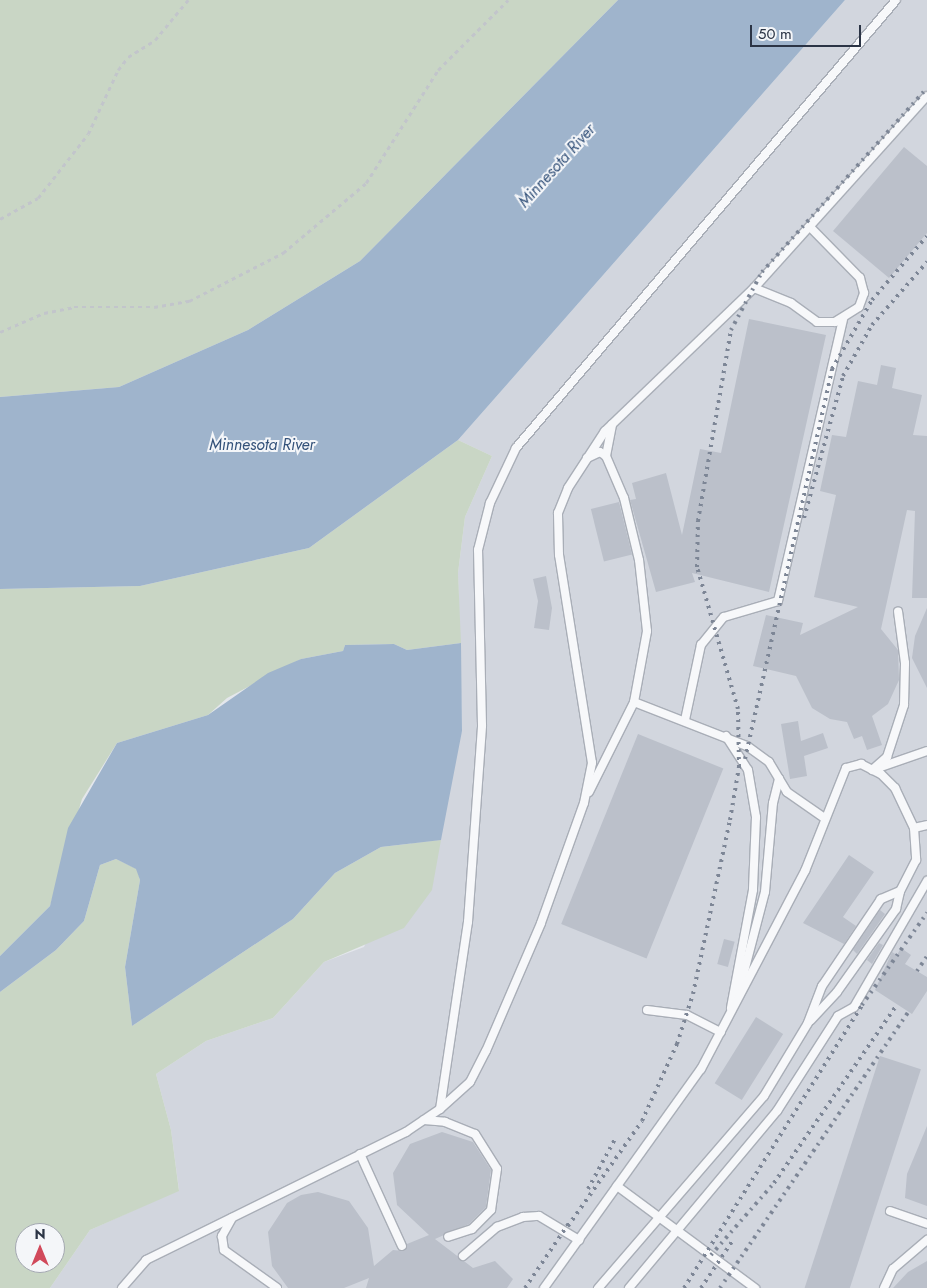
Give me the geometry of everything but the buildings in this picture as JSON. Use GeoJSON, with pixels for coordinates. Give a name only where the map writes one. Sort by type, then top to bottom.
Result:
{"type":"FeatureCollection","features":[{"type":"Feature","properties":{"kind":"lane"},"geometry":{"type":"LineString","coordinates":[[440,1109],[468,922],[482,725],[478,550],[490,503],[516,448],[896,0]]}},
{"type":"Feature","properties":{"kind":"lane"},"geometry":{"type":"LineString","coordinates":[[584,803],[592,762],[559,555],[558,513],[579,464],[612,424],[754,288],[811,228],[927,96]]}},
{"type":"Feature","properties":{"kind":"lane"},"geometry":{"type":"LineString","coordinates":[[754,288],[791,302],[817,322],[843,319],[859,307],[864,293],[860,278],[811,228]]}},
{"type":"Feature","properties":{"kind":"lane"},"geometry":{"type":"LineString","coordinates":[[685,720],[701,645],[724,617],[778,601],[843,319]]}},
{"type":"Feature","properties":{"kind":"lane"},"geometry":{"type":"LineString","coordinates":[[122,1288],[146,1260],[360,1154],[424,1120],[440,1109],[470,1082],[486,1050],[541,923],[584,803],[634,702],[647,631],[646,606],[626,506],[606,456],[612,424]]}},
{"type":"Feature","properties":{"kind":"lane"},"geometry":{"type":"LineString","coordinates":[[579,464],[592,453],[606,456]]}},
{"type":"Feature","properties":{"kind":"lane"},"geometry":{"type":"LineString","coordinates":[[872,770],[887,757],[904,705],[905,663],[898,611]]}},
{"type":"Feature","properties":{"kind":"lane"},"geometry":{"type":"LineString","coordinates":[[634,702],[726,736],[770,762],[787,792],[823,817]]}},
{"type":"Feature","properties":{"kind":"lane"},"geometry":{"type":"LineString","coordinates":[[726,736],[748,770],[756,817],[751,900],[729,1018]]}},
{"type":"Feature","properties":{"kind":"lane"},"geometry":{"type":"LineString","coordinates":[[872,770],[927,751]]}},
{"type":"Feature","properties":{"kind":"lane"},"geometry":{"type":"LineString","coordinates":[[544,1288],[701,1069],[805,871],[823,817],[846,768],[861,764],[895,788],[914,828],[916,860],[890,917],[837,992],[808,1023]]}},
{"type":"Feature","properties":{"kind":"lane"},"geometry":{"type":"LineString","coordinates":[[735,1005],[765,892],[773,804],[779,779]]}},
{"type":"Feature","properties":{"kind":"lane"},"geometry":{"type":"LineString","coordinates":[[914,828],[927,825]]}},
{"type":"Feature","properties":{"kind":"lane"},"geometry":{"type":"LineString","coordinates":[[629,1288],[777,1111],[833,1021],[854,1007],[927,881]]}},
{"type":"Feature","properties":{"kind":"lane"},"geometry":{"type":"LineString","coordinates":[[598,1288],[658,1216],[764,1096],[808,1023],[822,986],[881,899],[900,892]]}},
{"type":"Feature","properties":{"kind":"lane"},"geometry":{"type":"LineString","coordinates":[[648,1010],[687,1015],[721,1032]]}},
{"type":"Feature","properties":{"kind":"lane"},"geometry":{"type":"LineString","coordinates":[[424,1120],[445,1122],[475,1134],[497,1169],[491,1210],[472,1229],[448,1237]]}},
{"type":"Feature","properties":{"kind":"lane"},"geometry":{"type":"LineString","coordinates":[[360,1154],[402,1246]]}},
{"type":"Feature","properties":{"kind":"lane"},"geometry":{"type":"LineString","coordinates":[[618,1186],[754,1288]]}},
{"type":"Feature","properties":{"kind":"lane"},"geometry":{"type":"LineString","coordinates":[[890,1211],[927,1224]]}},
{"type":"Feature","properties":{"kind":"lane"},"geometry":{"type":"LineString","coordinates":[[464,1256],[497,1227],[523,1217],[539,1216],[579,1240]]}},
{"type":"Feature","properties":{"kind":"lane"},"geometry":{"type":"LineString","coordinates":[[232,1218],[222,1236],[224,1250],[277,1288]]}},
{"type":"Feature","properties":{"kind":"lane"},"geometry":{"type":"LineString","coordinates":[[884,1288],[893,1269],[927,1240]]}},
{"type":"Feature","properties":{"kind":"path"},"geometry":{"type":"LineString","coordinates":[[0,219],[38,198],[88,134],[118,70],[128,57],[155,40],[188,0]]}},
{"type":"Feature","properties":{"kind":"path"},"geometry":{"type":"LineString","coordinates":[[0,332],[44,313],[74,307],[154,307],[189,301],[283,253],[366,183],[438,70],[508,0]]}},
{"type":"Feature","properties":{"kind":"shaded area"},"geometry":{"type":"Polygon","coordinates":[[[845,0],[927,0],[927,1288],[50,1288],[60,1273],[65,1273],[65,1266],[90,1230],[179,1190],[171,1130],[156,1074],[206,1041],[273,1018],[324,962],[364,947],[462,731],[458,573],[465,517],[492,456],[458,440],[845,0]]]}},
{"type":"Feature","properties":{"kind":"green space"},"geometry":{"type":"Polygon","coordinates":[[[0,0],[618,0],[360,261],[248,330],[119,387],[0,397],[0,0]]]}},
{"type":"Feature","properties":{"kind":"green space"},"geometry":{"type":"Polygon","coordinates":[[[458,440],[492,456],[465,517],[458,573],[461,643],[407,650],[394,644],[345,645],[343,651],[301,659],[227,698],[208,715],[117,743],[82,799],[50,906],[0,956],[0,589],[140,586],[309,548],[458,440]]]}},
{"type":"Feature","properties":{"kind":"green space"},"geometry":{"type":"Polygon","coordinates":[[[441,840],[432,890],[404,928],[324,962],[273,1018],[206,1041],[156,1074],[171,1130],[179,1191],[90,1230],[65,1266],[65,1223],[15,1223],[15,1273],[60,1273],[50,1288],[0,1288],[0,992],[56,950],[84,921],[100,865],[116,859],[137,869],[140,880],[125,967],[132,1026],[293,919],[335,873],[381,847],[441,840]]]}},
{"type":"Feature","properties":{"kind":"water","name":"Minnesota River"},"geometry":{"type":"Polygon","coordinates":[[[618,0],[845,0],[458,440],[309,548],[140,586],[0,589],[0,397],[119,387],[248,330],[360,261],[618,0]]]}},
{"type":"Feature","properties":{"kind":"water"},"geometry":{"type":"Polygon","coordinates":[[[461,643],[462,731],[441,840],[381,847],[335,873],[293,919],[132,1026],[125,967],[140,880],[136,869],[116,859],[100,865],[84,921],[56,950],[0,992],[0,956],[50,906],[68,828],[117,743],[208,715],[268,673],[301,659],[343,651],[345,645],[394,644],[407,650],[461,643]]]}},
{"type":"Feature","properties":{"kind":"railway"},"geometry":{"type":"LineString","coordinates":[[568,1226],[642,1121],[677,1044],[693,994],[730,820],[739,767],[738,709],[697,567],[698,521],[731,330],[762,272],[927,88]]}},
{"type":"Feature","properties":{"kind":"railway"},"geometry":{"type":"LineString","coordinates":[[745,759],[832,369],[872,300],[927,236]]}},
{"type":"Feature","properties":{"kind":"railway"},"geometry":{"type":"LineString","coordinates":[[804,518],[843,376],[872,325],[927,262]]}},
{"type":"Feature","properties":{"kind":"railway"},"geometry":{"type":"LineString","coordinates":[[684,1288],[862,1005],[927,913]]}},
{"type":"Feature","properties":{"kind":"railway"},"geometry":{"type":"LineString","coordinates":[[917,971],[927,956]]}},
{"type":"Feature","properties":{"kind":"railway"},"geometry":{"type":"LineString","coordinates":[[711,1255],[774,1183],[897,1005]]}},
{"type":"Feature","properties":{"kind":"railway"},"geometry":{"type":"LineString","coordinates":[[720,1288],[908,1012]]}},
{"type":"Feature","properties":{"kind":"railway"},"geometry":{"type":"LineString","coordinates":[[588,1189],[615,1139]]}},
{"type":"Feature","properties":{"kind":"railway"},"geometry":{"type":"LineString","coordinates":[[525,1288],[571,1220]]}},
{"type":"Feature","properties":{"kind":"railway"},"geometry":{"type":"LineString","coordinates":[[701,1288],[733,1240]]}}]}
